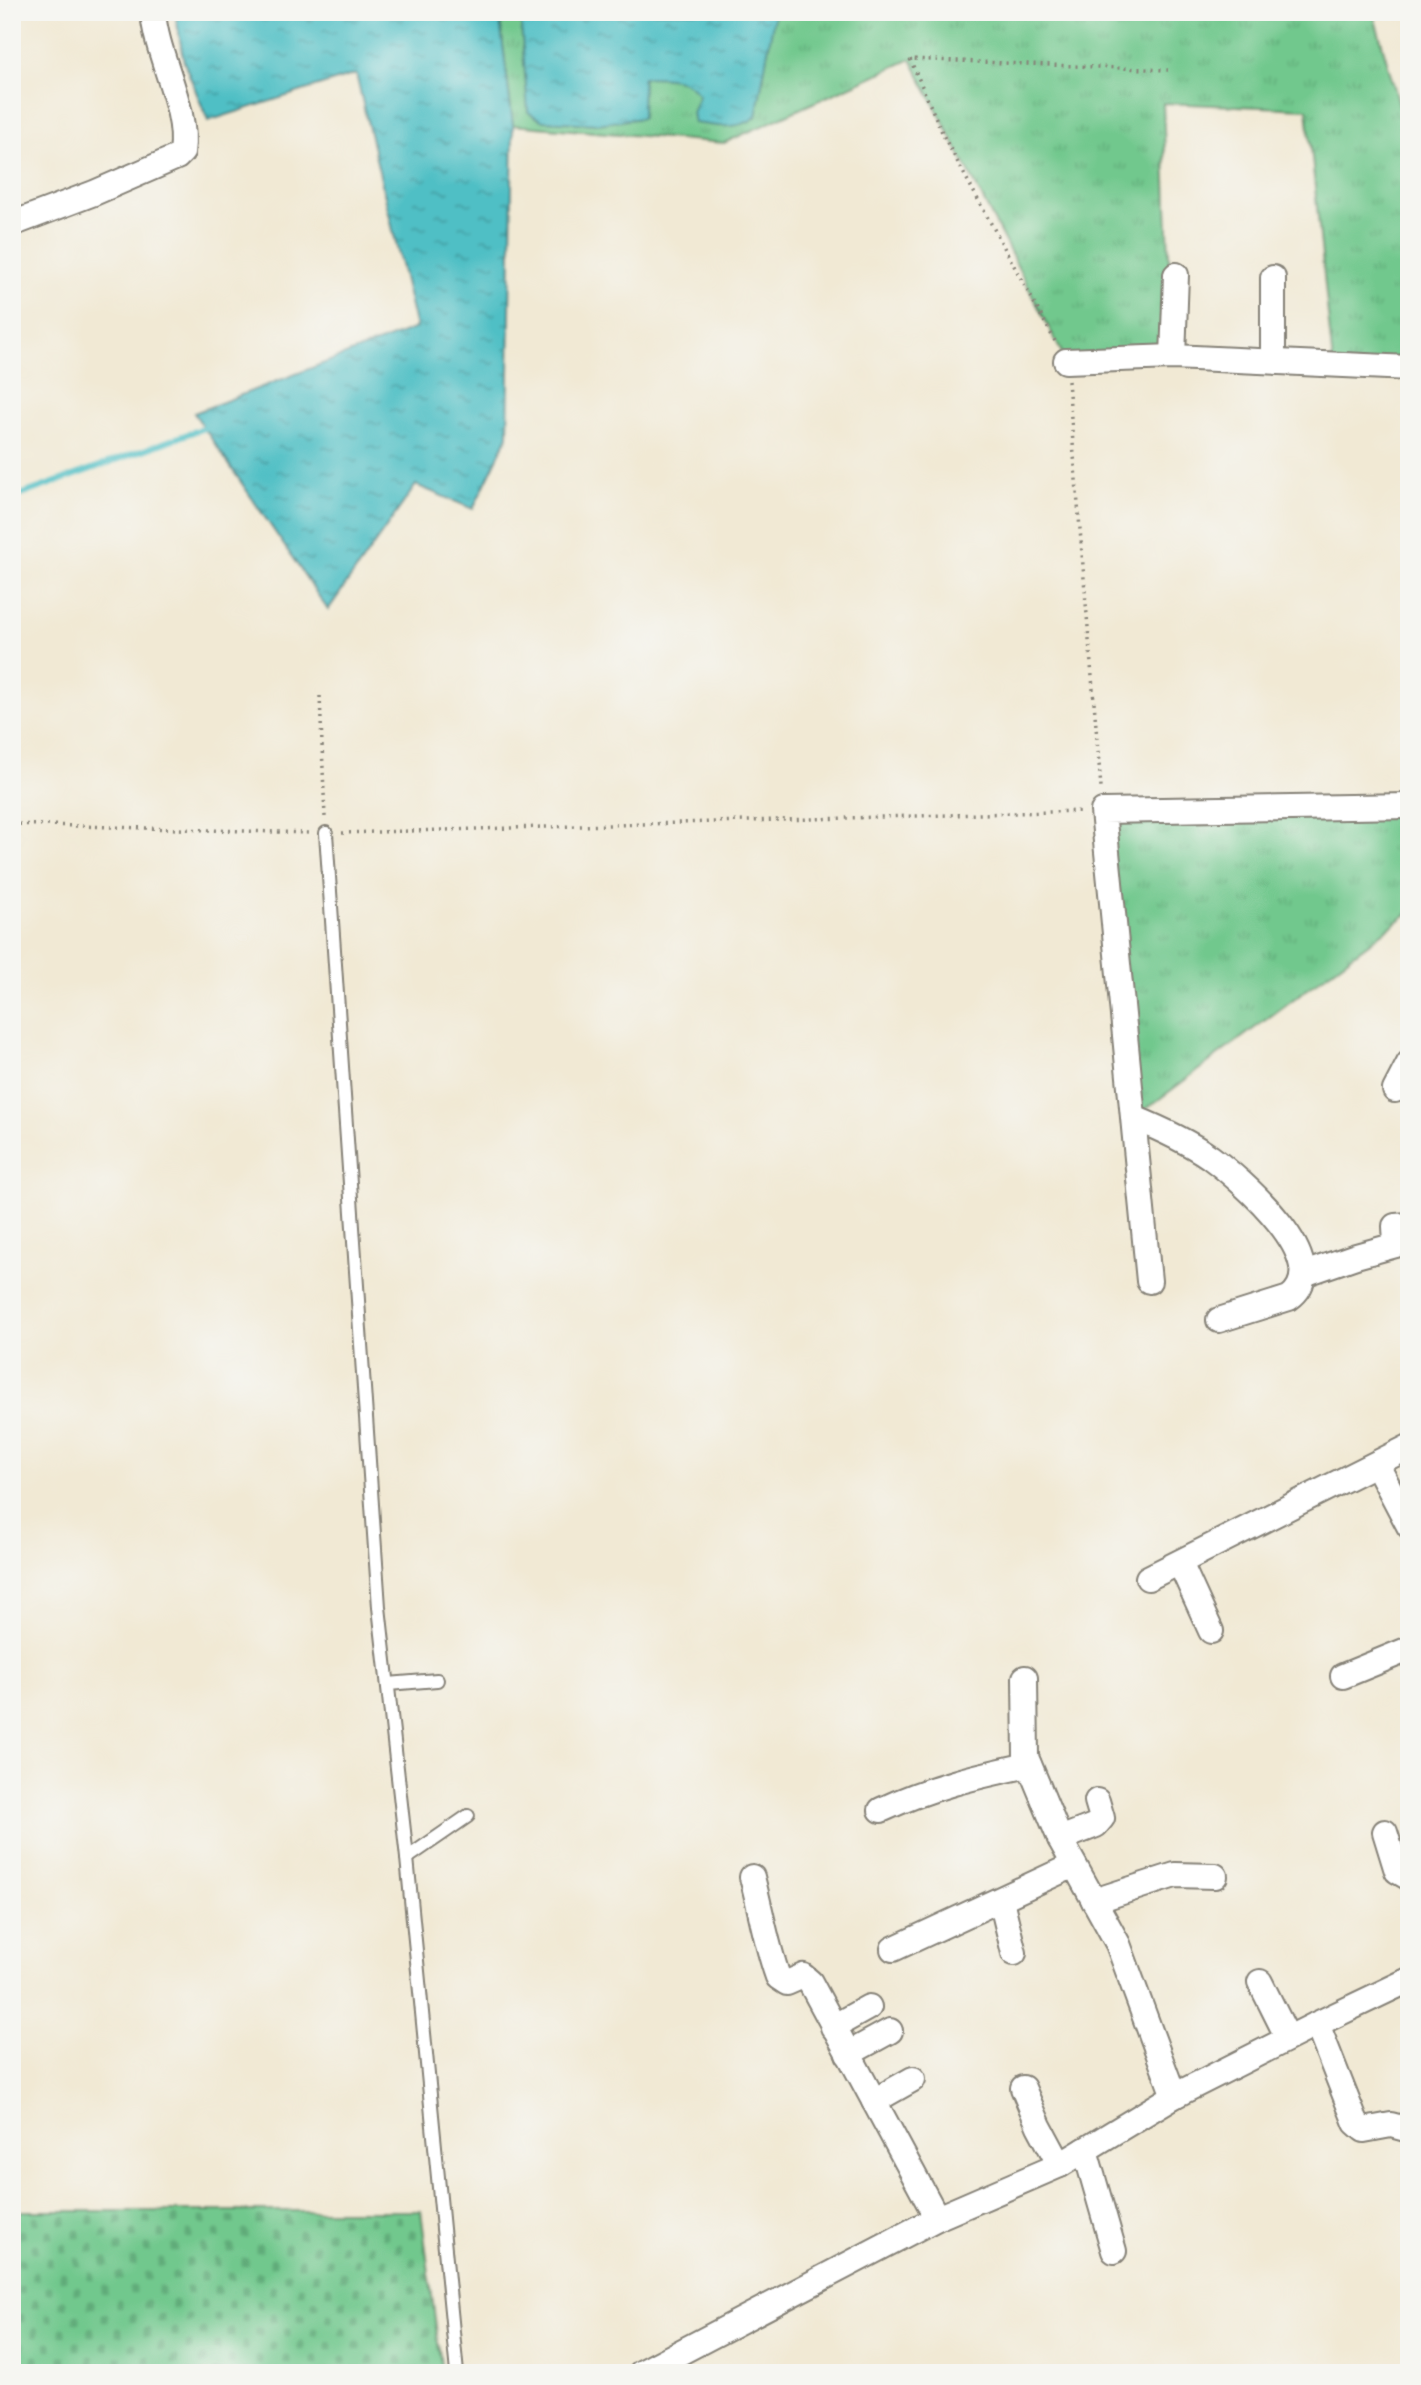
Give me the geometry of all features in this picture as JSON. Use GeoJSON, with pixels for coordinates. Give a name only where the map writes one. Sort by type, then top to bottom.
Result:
{"type":"FeatureCollection","features":[{"type":"Feature","properties":{"kind":"street"},"geometry":{"type":"LineString","coordinates":[[12,224],[94,193],[177,157],[182,152],[176,103],[154,30],[153,12]]}},
{"type":"Feature","properties":{"kind":"street"},"geometry":{"type":"LineString","coordinates":[[1173,357],[1176,275]]}},
{"type":"Feature","properties":{"kind":"street"},"geometry":{"type":"LineString","coordinates":[[1273,278],[1273,361]]}},
{"type":"Feature","properties":{"kind":"street"},"geometry":{"type":"LineString","coordinates":[[1066,361],[1173,357],[1409,368]]}},
{"type":"Feature","properties":{"kind":"street"},"geometry":{"type":"LineString","coordinates":[[1149,1280],[1103,811],[1409,806]]}},
{"type":"Feature","properties":{"kind":"street"},"geometry":{"type":"LineString","coordinates":[[1395,1090],[1409,1062]]}},
{"type":"Feature","properties":{"kind":"street"},"geometry":{"type":"LineString","coordinates":[[1134,1118],[1173,1135],[1211,1158],[1250,1191],[1284,1228],[1299,1254],[1304,1273],[1296,1293],[1289,1298],[1219,1320]]}},
{"type":"Feature","properties":{"kind":"street"},"geometry":{"type":"LineString","coordinates":[[1304,1273],[1396,1245],[1395,1226],[1409,1225]]}},
{"type":"Feature","properties":{"kind":"street"},"geometry":{"type":"LineString","coordinates":[[1148,1578],[1409,1447]]}},
{"type":"Feature","properties":{"kind":"street"},"geometry":{"type":"LineString","coordinates":[[1377,1465],[1409,1526]]}},
{"type":"Feature","properties":{"kind":"street"},"geometry":{"type":"LineString","coordinates":[[1180,1563],[1211,1631]]}},
{"type":"Feature","properties":{"kind":"street"},"geometry":{"type":"LineString","coordinates":[[1343,1676],[1409,1649]]}},
{"type":"Feature","properties":{"kind":"street"},"geometry":{"type":"LineString","coordinates":[[1025,1678],[1026,1757],[1060,1839],[1118,1944],[1174,2096]]}},
{"type":"Feature","properties":{"kind":"street"},"geometry":{"type":"LineString","coordinates":[[881,1810],[915,1794],[965,1778],[1029,1765]]}},
{"type":"Feature","properties":{"kind":"street"},"geometry":{"type":"LineString","coordinates":[[1060,1839],[1096,1825],[1102,1818],[1097,1801]]}},
{"type":"Feature","properties":{"kind":"street"},"geometry":{"type":"LineString","coordinates":[[1385,1832],[1396,1871],[1409,1878]]}},
{"type":"Feature","properties":{"kind":"street"},"geometry":{"type":"LineString","coordinates":[[893,1950],[1074,1865]]}},
{"type":"Feature","properties":{"kind":"street"},"geometry":{"type":"LineString","coordinates":[[1094,1901],[1175,1875],[1215,1876]]}},
{"type":"Feature","properties":{"kind":"street"},"geometry":{"type":"LineString","coordinates":[[752,1877],[763,1916],[765,1942],[778,1977],[787,1983],[803,1976],[806,1978],[937,2218]]}},
{"type":"Feature","properties":{"kind":"street"},"geometry":{"type":"LineString","coordinates":[[1001,1900],[1014,1952]]}},
{"type":"Feature","properties":{"kind":"street"},"geometry":{"type":"LineString","coordinates":[[641,2373],[937,2218],[1060,2165],[1174,2096],[1409,1980]]}},
{"type":"Feature","properties":{"kind":"street"},"geometry":{"type":"LineString","coordinates":[[1260,1982],[1288,2038]]}},
{"type":"Feature","properties":{"kind":"street"},"geometry":{"type":"LineString","coordinates":[[833,2027],[869,2007]]}},
{"type":"Feature","properties":{"kind":"street"},"geometry":{"type":"LineString","coordinates":[[1317,2024],[1356,2123],[1364,2130],[1391,2125],[1409,2130]]}},
{"type":"Feature","properties":{"kind":"street"},"geometry":{"type":"LineString","coordinates":[[848,2054],[890,2031]]}},
{"type":"Feature","properties":{"kind":"street"},"geometry":{"type":"LineString","coordinates":[[874,2101],[913,2078]]}},
{"type":"Feature","properties":{"kind":"street"},"geometry":{"type":"LineString","coordinates":[[1023,2088],[1060,2165]]}},
{"type":"Feature","properties":{"kind":"street"},"geometry":{"type":"LineString","coordinates":[[1084,2150],[1114,2251]]}},
{"type":"Feature","properties":{"kind":"lane"},"geometry":{"type":"LineString","coordinates":[[326,833],[379,1607],[407,1858],[457,2373]]}},
{"type":"Feature","properties":{"kind":"lane"},"geometry":{"type":"LineString","coordinates":[[388,1684],[437,1680]]}},
{"type":"Feature","properties":{"kind":"lane"},"geometry":{"type":"LineString","coordinates":[[407,1858],[468,1816]]}},
{"type":"Feature","properties":{"kind":"path"},"geometry":{"type":"LineString","coordinates":[[12,824],[326,833],[1103,811],[1066,361],[945,139],[911,59],[1168,70]]}},
{"type":"Feature","properties":{"kind":"path"},"geometry":{"type":"LineString","coordinates":[[320,695],[326,833]]}},
{"type":"Feature","properties":{"kind":"green space"},"geometry":{"type":"Polygon","coordinates":[[[499,12],[1373,12],[1409,139],[1409,368],[1333,364],[1307,109],[1163,103],[1173,357],[1066,361],[911,59],[724,143],[513,125],[499,12]]]}},
{"type":"Feature","properties":{"kind":"green space"},"geometry":{"type":"Polygon","coordinates":[[[1409,806],[1409,913],[1134,1118],[1103,811],[1409,806]]]}},
{"type":"Feature","properties":{"kind":"green space"},"geometry":{"type":"Polygon","coordinates":[[[12,2211],[421,2211],[442,2373],[12,2373],[12,2211]]]}},
{"type":"Feature","properties":{"kind":"water"},"geometry":{"type":"Polygon","coordinates":[[[175,12],[499,12],[513,125],[508,436],[473,509],[416,485],[328,610],[194,413],[416,328],[356,74],[208,121],[184,62],[175,12]]]}},
{"type":"Feature","properties":{"kind":"water"},"geometry":{"type":"Polygon","coordinates":[[[520,12],[775,12],[756,117],[734,126],[694,123],[692,113],[699,95],[694,89],[674,79],[643,77],[642,118],[597,124],[543,121],[528,112],[520,12]]]}},
{"type":"Feature","properties":{"kind":"waterway"},"geometry":{"type":"LineString","coordinates":[[12,498],[204,428]]}}]}
